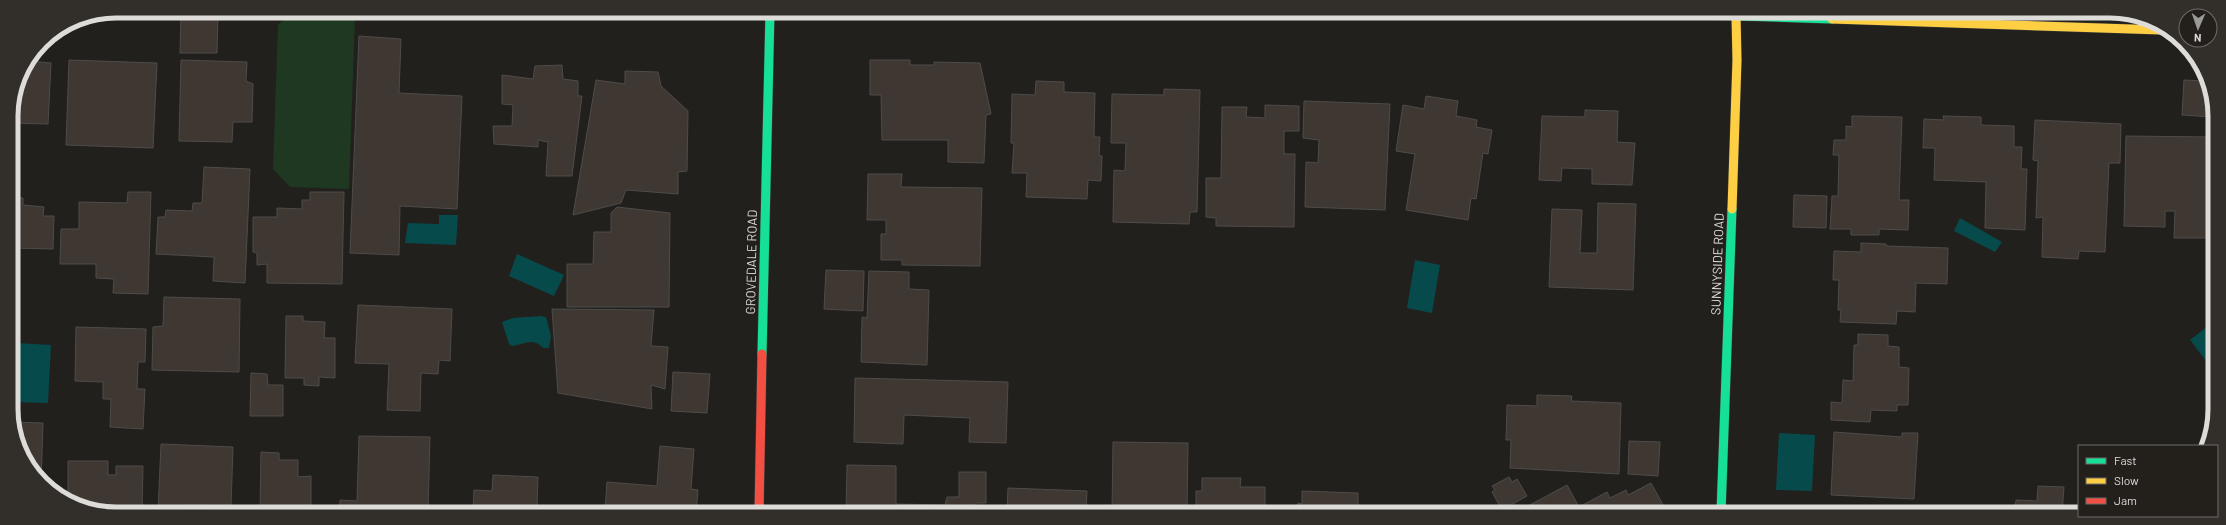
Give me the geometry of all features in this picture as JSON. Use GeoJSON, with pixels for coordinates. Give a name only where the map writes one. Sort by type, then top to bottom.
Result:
{"type":"FeatureCollection","features":[{"type":"Feature","properties":{"kind":"street","name":"GROVEDALE ROAD"},"geometry":{"type":"LineString","coordinates":[[759,507],[770,18]]}},
{"type":"Feature","properties":{"kind":"street","name":"SUNNYSIDE ROAD"},"geometry":{"type":"LineString","coordinates":[[1721,507],[1736,68],[1736,18]]}},
{"type":"Feature","properties":{"kind":"street"},"geometry":{"type":"LineString","coordinates":[[1797,18],[2157,30]]}},
{"type":"Feature","properties":{"kind":"green space"},"geometry":{"type":"Polygon","coordinates":[[[286,18],[355,18],[349,189],[290,187],[273,169],[278,25],[286,18]]]}},
{"type":"Feature","properties":{"kind":"water"},"geometry":{"type":"Polygon","coordinates":[[[439,215],[458,215],[456,245],[405,243],[408,223],[439,224],[439,215]]]}},
{"type":"Feature","properties":{"kind":"water"},"geometry":{"type":"Polygon","coordinates":[[[1960,218],[2002,242],[1995,252],[1954,231],[1960,218]]]}},
{"type":"Feature","properties":{"kind":"water"},"geometry":{"type":"Polygon","coordinates":[[[517,254],[564,275],[554,296],[509,276],[517,254]]]}},
{"type":"Feature","properties":{"kind":"water"},"geometry":{"type":"Polygon","coordinates":[[[1415,260],[1440,265],[1432,313],[1407,308],[1415,260]]]}},
{"type":"Feature","properties":{"kind":"water"},"geometry":{"type":"Polygon","coordinates":[[[546,317],[551,336],[549,348],[543,348],[532,342],[512,346],[509,344],[502,322],[513,318],[546,317]]]}},
{"type":"Feature","properties":{"kind":"water"},"geometry":{"type":"Polygon","coordinates":[[[2208,326],[2208,361],[2207,362],[2190,340],[2208,326]]]}},
{"type":"Feature","properties":{"kind":"water"},"geometry":{"type":"Polygon","coordinates":[[[18,343],[51,345],[48,403],[18,402],[18,343]]]}},
{"type":"Feature","properties":{"kind":"water"},"geometry":{"type":"Polygon","coordinates":[[[1779,433],[1815,435],[1812,491],[1776,490],[1779,433]]]}},
{"type":"Feature","properties":{"kind":"building"},"geometry":{"type":"Polygon","coordinates":[[[181,18],[218,18],[217,53],[180,53],[181,18]]]}},
{"type":"Feature","properties":{"kind":"building"},"geometry":{"type":"Polygon","coordinates":[[[359,36],[401,39],[399,93],[462,96],[457,209],[400,206],[399,255],[350,253],[359,36]]]}},
{"type":"Feature","properties":{"kind":"building"},"geometry":{"type":"Polygon","coordinates":[[[69,60],[157,63],[153,148],[66,145],[69,60]]]}},
{"type":"Feature","properties":{"kind":"building"},"geometry":{"type":"Polygon","coordinates":[[[181,60],[247,62],[246,81],[253,84],[252,122],[233,122],[232,142],[179,141],[181,60]]]}},
{"type":"Feature","properties":{"kind":"building"},"geometry":{"type":"Polygon","coordinates":[[[870,60],[910,60],[910,65],[934,65],[934,62],[980,63],[991,114],[986,115],[984,163],[948,162],[948,140],[882,140],[881,95],[870,95],[870,60]]]}},
{"type":"Feature","properties":{"kind":"building"},"geometry":{"type":"Polygon","coordinates":[[[34,61],[51,63],[48,124],[18,123],[18,109],[21,90],[25,78],[34,61]]]}},
{"type":"Feature","properties":{"kind":"building"},"geometry":{"type":"Polygon","coordinates":[[[562,65],[563,79],[578,81],[578,96],[582,96],[572,176],[546,176],[548,142],[538,140],[538,147],[494,144],[493,126],[512,126],[513,105],[502,104],[502,75],[533,79],[535,66],[562,65]]]}},
{"type":"Feature","properties":{"kind":"building"},"geometry":{"type":"Polygon","coordinates":[[[625,71],[658,72],[661,86],[688,111],[687,171],[678,172],[678,194],[626,190],[621,203],[573,215],[596,80],[625,84],[625,71]]]}},
{"type":"Feature","properties":{"kind":"building"},"geometry":{"type":"Polygon","coordinates":[[[2184,80],[2202,81],[2206,97],[2208,117],[2182,115],[2184,80]]]}},
{"type":"Feature","properties":{"kind":"building"},"geometry":{"type":"Polygon","coordinates":[[[1036,81],[1064,82],[1064,92],[1095,93],[1094,137],[1100,137],[1099,156],[1102,156],[1101,181],[1088,180],[1087,199],[1026,197],[1027,173],[1012,173],[1014,143],[1011,143],[1012,94],[1035,95],[1036,81]]]}},
{"type":"Feature","properties":{"kind":"building"},"geometry":{"type":"Polygon","coordinates":[[[1164,89],[1200,90],[1197,212],[1190,212],[1189,224],[1113,222],[1114,170],[1125,171],[1126,143],[1111,143],[1112,94],[1164,95],[1164,89]]]}},
{"type":"Feature","properties":{"kind":"building"},"geometry":{"type":"Polygon","coordinates":[[[1426,96],[1458,101],[1456,116],[1477,120],[1476,127],[1492,130],[1488,154],[1483,153],[1476,199],[1471,198],[1468,220],[1406,210],[1415,154],[1396,151],[1403,105],[1424,109],[1426,96]]]}},
{"type":"Feature","properties":{"kind":"building"},"geometry":{"type":"Polygon","coordinates":[[[1304,101],[1390,104],[1385,210],[1305,207],[1306,162],[1318,163],[1319,140],[1303,138],[1304,101]]]}},
{"type":"Feature","properties":{"kind":"building"},"geometry":{"type":"Polygon","coordinates":[[[1265,105],[1299,106],[1299,131],[1284,131],[1284,154],[1295,154],[1294,227],[1216,226],[1216,218],[1206,217],[1206,178],[1221,178],[1222,107],[1247,107],[1246,117],[1265,118],[1265,105]]]}},
{"type":"Feature","properties":{"kind":"building"},"geometry":{"type":"Polygon","coordinates":[[[1585,110],[1618,111],[1617,142],[1635,143],[1632,185],[1592,184],[1592,169],[1562,168],[1561,181],[1539,180],[1542,116],[1585,117],[1585,110]]]}},
{"type":"Feature","properties":{"kind":"building"},"geometry":{"type":"Polygon","coordinates":[[[1852,116],[1902,117],[1899,200],[1909,200],[1908,230],[1879,229],[1879,235],[1851,235],[1851,229],[1830,229],[1832,196],[1838,196],[1839,155],[1833,155],[1834,140],[1846,140],[1846,126],[1852,127],[1852,116]]]}},
{"type":"Feature","properties":{"kind":"building"},"geometry":{"type":"Polygon","coordinates":[[[1943,116],[1981,117],[1981,125],[2014,126],[2014,147],[2022,147],[2021,169],[2027,169],[2025,230],[1985,228],[1986,182],[1934,180],[1935,148],[1923,148],[1924,119],[1944,120],[1943,116]]]}},
{"type":"Feature","properties":{"kind":"building"},"geometry":{"type":"Polygon","coordinates":[[[2035,120],[2121,124],[2120,163],[2109,163],[2105,252],[2079,251],[2078,259],[2042,257],[2043,217],[2036,218],[2038,161],[2033,160],[2035,120]]]}},
{"type":"Feature","properties":{"kind":"building"},"geometry":{"type":"Polygon","coordinates":[[[2126,136],[2208,137],[2208,238],[2174,238],[2175,211],[2165,211],[2165,227],[2124,226],[2126,136]]]}},
{"type":"Feature","properties":{"kind":"building"},"geometry":{"type":"Polygon","coordinates":[[[204,167],[250,169],[245,283],[213,281],[214,257],[156,254],[158,217],[165,217],[166,210],[192,211],[193,203],[202,203],[204,167]]]}},
{"type":"Feature","properties":{"kind":"building"},"geometry":{"type":"Polygon","coordinates":[[[868,174],[902,174],[901,187],[982,188],[980,266],[902,265],[902,260],[881,260],[881,234],[886,234],[886,220],[867,220],[868,174]]]}},
{"type":"Feature","properties":{"kind":"building"},"geometry":{"type":"Polygon","coordinates":[[[128,192],[151,192],[148,294],[113,293],[114,279],[96,278],[96,264],[60,264],[61,229],[79,229],[79,202],[127,203],[128,192]]]}},
{"type":"Feature","properties":{"kind":"building"},"geometry":{"type":"Polygon","coordinates":[[[310,192],[344,192],[342,284],[267,283],[267,264],[257,265],[257,253],[253,252],[253,217],[277,217],[277,208],[302,209],[302,200],[310,200],[310,192]]]}},
{"type":"Feature","properties":{"kind":"building"},"geometry":{"type":"Polygon","coordinates":[[[1794,195],[1827,196],[1826,228],[1793,227],[1794,195]]]}},
{"type":"Feature","properties":{"kind":"building"},"geometry":{"type":"Polygon","coordinates":[[[18,198],[23,198],[23,205],[44,207],[43,216],[54,216],[53,249],[18,248],[18,198]]]}},
{"type":"Feature","properties":{"kind":"building"},"geometry":{"type":"Polygon","coordinates":[[[1598,203],[1636,204],[1633,290],[1549,287],[1552,209],[1582,210],[1580,253],[1597,253],[1598,203]]]}},
{"type":"Feature","properties":{"kind":"building"},"geometry":{"type":"Polygon","coordinates":[[[617,207],[670,213],[669,307],[567,307],[567,264],[593,264],[594,232],[611,232],[611,213],[617,207]]]}},
{"type":"Feature","properties":{"kind":"building"},"geometry":{"type":"Polygon","coordinates":[[[1861,243],[1886,244],[1887,246],[1948,248],[1947,284],[1916,283],[1915,312],[1897,311],[1896,324],[1840,322],[1841,310],[1838,310],[1839,280],[1833,280],[1834,251],[1861,252],[1861,243]]]}},
{"type":"Feature","properties":{"kind":"building"},"geometry":{"type":"Polygon","coordinates":[[[826,270],[864,271],[863,311],[824,309],[826,270]]]}},
{"type":"Feature","properties":{"kind":"building"},"geometry":{"type":"Polygon","coordinates":[[[869,271],[909,272],[909,289],[929,290],[927,365],[861,362],[862,317],[867,318],[869,271]]]}},
{"type":"Feature","properties":{"kind":"building"},"geometry":{"type":"Polygon","coordinates":[[[164,297],[240,299],[239,372],[152,370],[153,327],[163,326],[164,297]]]}},
{"type":"Feature","properties":{"kind":"building"},"geometry":{"type":"Polygon","coordinates":[[[358,305],[452,309],[450,361],[439,360],[438,374],[421,373],[420,411],[387,410],[389,364],[355,363],[358,305]]]}},
{"type":"Feature","properties":{"kind":"building"},"geometry":{"type":"Polygon","coordinates":[[[552,309],[654,310],[651,346],[668,347],[665,389],[651,385],[652,409],[558,393],[552,309]]]}},
{"type":"Feature","properties":{"kind":"building"},"geometry":{"type":"Polygon","coordinates":[[[286,316],[303,316],[303,321],[325,322],[324,338],[335,338],[335,378],[319,377],[319,386],[304,385],[304,378],[285,378],[286,316]]]}},
{"type":"Feature","properties":{"kind":"building"},"geometry":{"type":"Polygon","coordinates":[[[76,327],[146,329],[145,362],[138,362],[137,389],[145,389],[143,429],[110,427],[111,399],[103,399],[103,382],[75,381],[76,327]]]}},
{"type":"Feature","properties":{"kind":"building"},"geometry":{"type":"Polygon","coordinates":[[[1858,334],[1888,335],[1888,346],[1899,347],[1899,367],[1909,368],[1908,405],[1897,405],[1897,411],[1871,410],[1870,422],[1831,420],[1831,402],[1842,403],[1843,380],[1853,381],[1854,345],[1858,345],[1858,334]]]}},
{"type":"Feature","properties":{"kind":"building"},"geometry":{"type":"Polygon","coordinates":[[[673,372],[710,374],[707,413],[671,411],[673,372]]]}},
{"type":"Feature","properties":{"kind":"building"},"geometry":{"type":"Polygon","coordinates":[[[251,373],[267,374],[268,385],[283,385],[283,416],[250,416],[251,373]]]}},
{"type":"Feature","properties":{"kind":"building"},"geometry":{"type":"Polygon","coordinates":[[[855,378],[1008,382],[1006,443],[969,442],[970,418],[904,415],[903,444],[854,442],[855,378]]]}},
{"type":"Feature","properties":{"kind":"building"},"geometry":{"type":"Polygon","coordinates":[[[1537,395],[1572,396],[1571,401],[1621,403],[1619,474],[1510,468],[1511,440],[1506,440],[1507,405],[1537,406],[1537,395]]]}},
{"type":"Feature","properties":{"kind":"building"},"geometry":{"type":"Polygon","coordinates":[[[19,422],[43,423],[41,472],[34,464],[23,441],[19,422]]]}},
{"type":"Feature","properties":{"kind":"building"},"geometry":{"type":"Polygon","coordinates":[[[1834,432],[1902,437],[1902,433],[1918,433],[1914,499],[1831,495],[1834,432]]]}},
{"type":"Feature","properties":{"kind":"building"},"geometry":{"type":"Polygon","coordinates":[[[359,436],[430,437],[428,507],[340,507],[340,500],[357,501],[359,436]]]}},
{"type":"Feature","properties":{"kind":"building"},"geometry":{"type":"Polygon","coordinates":[[[1629,441],[1660,442],[1658,476],[1628,474],[1629,441]]]}},
{"type":"Feature","properties":{"kind":"building"},"geometry":{"type":"Polygon","coordinates":[[[1113,442],[1188,443],[1187,507],[1112,507],[1113,442]]]}},
{"type":"Feature","properties":{"kind":"building"},"geometry":{"type":"Polygon","coordinates":[[[161,444],[233,447],[231,506],[189,505],[189,507],[158,507],[161,444]]]}},
{"type":"Feature","properties":{"kind":"building"},"geometry":{"type":"Polygon","coordinates":[[[660,446],[694,449],[691,489],[698,490],[696,507],[605,507],[607,482],[657,486],[660,446]]]}},
{"type":"Feature","properties":{"kind":"building"},"geometry":{"type":"Polygon","coordinates":[[[261,452],[279,453],[279,460],[298,460],[298,477],[311,476],[311,507],[260,507],[261,452]]]}},
{"type":"Feature","properties":{"kind":"building"},"geometry":{"type":"Polygon","coordinates":[[[68,461],[108,461],[108,475],[116,475],[116,466],[143,466],[142,507],[109,507],[97,505],[84,502],[68,494],[68,461]]]}},
{"type":"Feature","properties":{"kind":"building"},"geometry":{"type":"Polygon","coordinates":[[[847,465],[896,466],[896,504],[945,505],[947,497],[959,497],[959,472],[986,472],[986,503],[976,503],[976,507],[846,507],[847,465]]]}},
{"type":"Feature","properties":{"kind":"building"},"geometry":{"type":"Polygon","coordinates":[[[493,475],[538,477],[537,506],[552,507],[473,507],[474,490],[492,491],[493,475]]]}},
{"type":"Feature","properties":{"kind":"building"},"geometry":{"type":"Polygon","coordinates":[[[1509,477],[1512,482],[1517,479],[1527,496],[1507,507],[1500,507],[1492,492],[1495,490],[1492,486],[1509,477]]]}},
{"type":"Feature","properties":{"kind":"building"},"geometry":{"type":"Polygon","coordinates":[[[1202,478],[1241,478],[1240,487],[1265,487],[1265,507],[1196,507],[1196,491],[1202,491],[1202,478]]]}},
{"type":"Feature","properties":{"kind":"building"},"geometry":{"type":"Polygon","coordinates":[[[1651,483],[1664,507],[1579,507],[1607,492],[1610,498],[1626,490],[1628,495],[1651,483]]]}},
{"type":"Feature","properties":{"kind":"building"},"geometry":{"type":"Polygon","coordinates":[[[1567,485],[1579,507],[1526,507],[1567,485]]]}},
{"type":"Feature","properties":{"kind":"building"},"geometry":{"type":"Polygon","coordinates":[[[2038,486],[2064,487],[2063,507],[2015,507],[2016,500],[2037,501],[2038,486]]]}},
{"type":"Feature","properties":{"kind":"building"},"geometry":{"type":"Polygon","coordinates":[[[1008,488],[1087,491],[1086,507],[1007,507],[1008,488]]]}},
{"type":"Feature","properties":{"kind":"building"},"geometry":{"type":"Polygon","coordinates":[[[1302,491],[1358,493],[1358,506],[1362,507],[1298,507],[1298,503],[1302,504],[1302,491]]]}},
{"type":"Feature","properties":{"kind":"building"},"geometry":{"type":"Polygon","coordinates":[[[1401,506],[1436,507],[1401,507],[1401,506]]]}},
{"type":"Feature","properties":{"kind":"traffic: fast"},"geometry":{"type":"LineString","coordinates":[[762,354],[770,18]]}},
{"type":"Feature","properties":{"kind":"traffic: fast"},"geometry":{"type":"LineString","coordinates":[[1802,18],[1832,19]]}},
{"type":"Feature","properties":{"kind":"traffic: fast"},"geometry":{"type":"LineString","coordinates":[[1721,507],[1732,209]]}},
{"type":"Feature","properties":{"kind":"traffic: slow"},"geometry":{"type":"LineString","coordinates":[[1732,209],[1737,60],[1736,18]]}},
{"type":"Feature","properties":{"kind":"traffic: slow"},"geometry":{"type":"LineString","coordinates":[[1832,19],[2157,30]]}},
{"type":"Feature","properties":{"kind":"traffic: jam"},"geometry":{"type":"LineString","coordinates":[[759,507],[762,354]]}}]}
